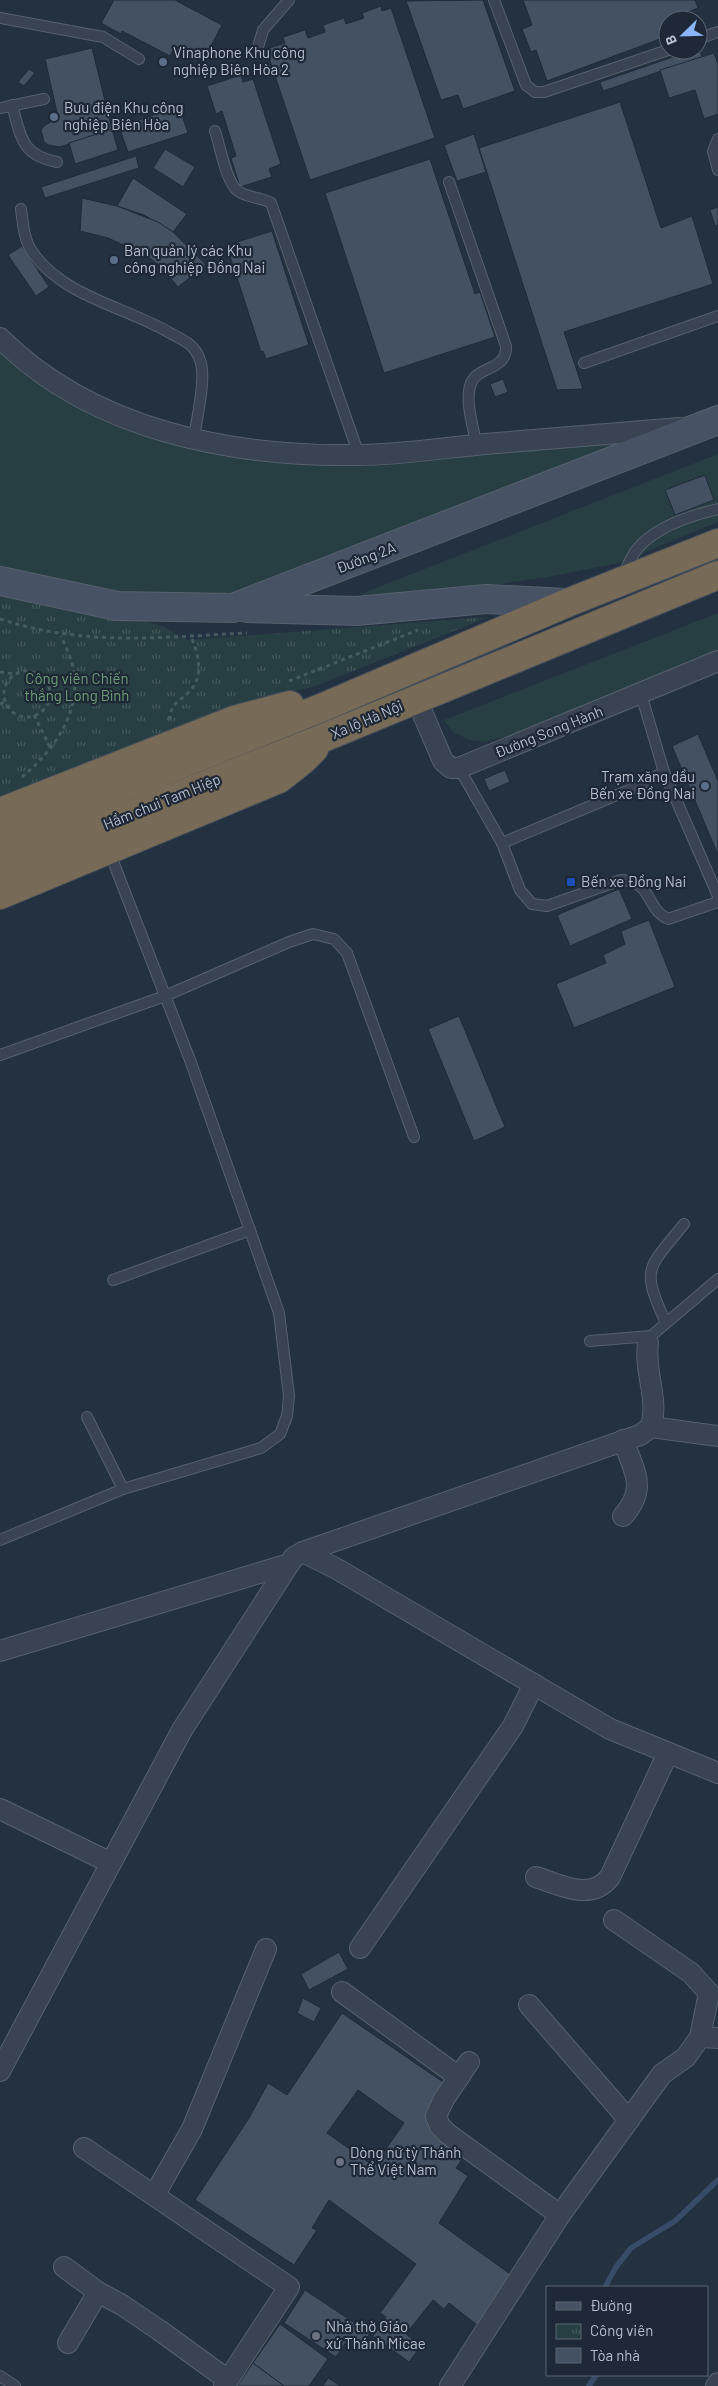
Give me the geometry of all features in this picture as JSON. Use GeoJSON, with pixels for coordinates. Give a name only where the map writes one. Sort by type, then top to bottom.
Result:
{"type":"FeatureCollection","features":[{"type":"Feature","properties":{"kind":"highway","name":"Xa lộ Hà Nội"},"geometry":{"type":"LineString","coordinates":[[0,812],[241,718],[288,704],[321,708],[567,603],[718,543]]}},
{"type":"Feature","properties":{"kind":"highway","name":"Xa lộ Hà Nội"},"geometry":{"type":"LineString","coordinates":[[0,895],[279,779],[303,760],[323,738],[416,698],[718,575]]}},
{"type":"Feature","properties":{"kind":"highway","name":"Hầm chui Tam Hiệp"},"geometry":{"type":"LineString","coordinates":[[0,837],[321,708]]}},
{"type":"Feature","properties":{"kind":"highway","name":"Hầm chui Tam Hiệp"},"geometry":{"type":"LineString","coordinates":[[0,866],[323,738]]}},
{"type":"Feature","properties":{"kind":"street"},"geometry":{"type":"LineString","coordinates":[[0,338],[17,355],[49,379],[90,404],[194,440],[274,452],[359,456],[710,423]]}},
{"type":"Feature","properties":{"kind":"street","name":"Đường 2A"},"geometry":{"type":"LineString","coordinates":[[0,581],[117,606],[233,608],[710,423]]}},
{"type":"Feature","properties":{"kind":"street"},"geometry":{"type":"LineString","coordinates":[[233,608],[357,611],[486,600],[567,603]]}},
{"type":"Feature","properties":{"kind":"street","name":"Đường Song Hành"},"geometry":{"type":"LineString","coordinates":[[459,768],[718,661]]}},
{"type":"Feature","properties":{"kind":"street"},"geometry":{"type":"LineString","coordinates":[[416,698],[443,761],[450,768],[459,768]]}},
{"type":"Feature","properties":{"kind":"street"},"geometry":{"type":"LineString","coordinates":[[649,1340],[646,1354],[655,1412],[651,1427]]}},
{"type":"Feature","properties":{"kind":"street"},"geometry":{"type":"LineString","coordinates":[[0,1652],[296,1558],[640,1434],[651,1427],[718,1436]]}},
{"type":"Feature","properties":{"kind":"street"},"geometry":{"type":"LineString","coordinates":[[623,1440],[637,1481],[638,1490],[634,1504],[623,1516]]}},
{"type":"Feature","properties":{"kind":"street"},"geometry":{"type":"LineString","coordinates":[[296,1558],[337,1569],[610,1729],[718,1773]]}},
{"type":"Feature","properties":{"kind":"street"},"geometry":{"type":"LineString","coordinates":[[0,2071],[182,1730],[296,1558]]}},
{"type":"Feature","properties":{"kind":"street"},"geometry":{"type":"LineString","coordinates":[[360,1948],[513,1726],[534,1684]]}},
{"type":"Feature","properties":{"kind":"street"},"geometry":{"type":"LineString","coordinates":[[536,1876],[570,1888],[582,1890],[595,1890],[604,1885],[610,1877],[668,1753]]}},
{"type":"Feature","properties":{"kind":"street"},"geometry":{"type":"LineString","coordinates":[[0,1809],[111,1863]]}},
{"type":"Feature","properties":{"kind":"street"},"geometry":{"type":"LineString","coordinates":[[450,2386],[560,2215],[662,2074],[686,2058],[709,2038],[709,1993],[691,1973],[614,1920]]}},
{"type":"Feature","properties":{"kind":"street"},"geometry":{"type":"LineString","coordinates":[[155,2194],[177,2159],[192,2129],[266,1949]]}},
{"type":"Feature","properties":{"kind":"street"},"geometry":{"type":"LineString","coordinates":[[342,1992],[464,2069],[436,2116],[440,2126],[448,2134],[560,2215]]}},
{"type":"Feature","properties":{"kind":"street"},"geometry":{"type":"LineString","coordinates":[[529,2005],[629,2120]]}},
{"type":"Feature","properties":{"kind":"street"},"geometry":{"type":"LineString","coordinates":[[64,2267],[98,2292],[129,2310],[226,2383],[289,2286],[84,2148]]}},
{"type":"Feature","properties":{"kind":"street"},"geometry":{"type":"LineString","coordinates":[[68,2343],[98,2292]]}},
{"type":"Feature","properties":{"kind":"lane"},"geometry":{"type":"LineString","coordinates":[[256,54],[263,30],[289,0]]}},
{"type":"Feature","properties":{"kind":"lane"},"geometry":{"type":"LineString","coordinates":[[494,0],[526,85],[535,92],[544,92],[658,53]]}},
{"type":"Feature","properties":{"kind":"lane"},"geometry":{"type":"LineString","coordinates":[[0,18],[103,37],[139,58]]}},
{"type":"Feature","properties":{"kind":"lane"},"geometry":{"type":"LineString","coordinates":[[0,108],[44,99]]}},
{"type":"Feature","properties":{"kind":"lane"},"geometry":{"type":"LineString","coordinates":[[12,105],[22,141],[29,150],[40,159],[57,162]]}},
{"type":"Feature","properties":{"kind":"lane"},"geometry":{"type":"LineString","coordinates":[[215,131],[230,181],[237,191],[248,196],[262,198],[271,203],[359,456]]}},
{"type":"Feature","properties":{"kind":"lane"},"geometry":{"type":"LineString","coordinates":[[718,139],[713,151],[718,170]]}},
{"type":"Feature","properties":{"kind":"lane"},"geometry":{"type":"LineString","coordinates":[[449,182],[506,346],[506,355],[501,362],[479,374],[472,382],[469,395],[476,445]]}},
{"type":"Feature","properties":{"kind":"lane"},"geometry":{"type":"LineString","coordinates":[[20,210],[24,234],[32,252],[45,267],[70,286],[160,326],[192,344],[200,361],[201,381],[194,440]]}},
{"type":"Feature","properties":{"kind":"lane"},"geometry":{"type":"LineString","coordinates":[[584,363],[718,316]]}},
{"type":"Feature","properties":{"kind":"lane"},"geometry":{"type":"LineString","coordinates":[[621,581],[631,557],[646,540],[681,522],[718,510]]}},
{"type":"Feature","properties":{"kind":"lane"},"geometry":{"type":"LineString","coordinates":[[642,694],[664,772],[718,896]]}},
{"type":"Feature","properties":{"kind":"lane"},"geometry":{"type":"LineString","coordinates":[[459,768],[502,844],[520,890],[532,904],[548,906],[621,880],[634,881],[645,890],[654,907],[661,915],[668,919],[718,902]]}},
{"type":"Feature","properties":{"kind":"lane"},"geometry":{"type":"LineString","coordinates":[[502,844],[629,790],[664,772]]}},
{"type":"Feature","properties":{"kind":"lane"},"geometry":{"type":"LineString","coordinates":[[0,1540],[122,1489],[261,1448],[280,1434],[288,1416],[289,1396],[279,1313],[165,996],[109,850]]}},
{"type":"Feature","properties":{"kind":"lane"},"geometry":{"type":"LineString","coordinates":[[0,1055],[165,996],[289,942],[313,934],[334,939],[347,953],[414,1137]]}},
{"type":"Feature","properties":{"kind":"lane"},"geometry":{"type":"LineString","coordinates":[[666,1323],[654,1298],[649,1278],[653,1263],[684,1224]]}},
{"type":"Feature","properties":{"kind":"lane"},"geometry":{"type":"LineString","coordinates":[[113,1280],[250,1230]]}},
{"type":"Feature","properties":{"kind":"lane"},"geometry":{"type":"LineString","coordinates":[[590,1341],[649,1340],[718,1279]]}},
{"type":"Feature","properties":{"kind":"lane"},"geometry":{"type":"LineString","coordinates":[[87,1417],[122,1489]]}},
{"type":"Feature","properties":{"kind":"lane"},"geometry":{"type":"LineString","coordinates":[[0,2376],[15,2386]]}},
{"type":"Feature","properties":{"kind":"path"},"geometry":{"type":"LineString","coordinates":[[0,619],[60,635],[112,639],[249,632]]}},
{"type":"Feature","properties":{"kind":"path"},"geometry":{"type":"LineString","coordinates":[[284,682],[420,629]]}},
{"type":"Feature","properties":{"kind":"path"},"geometry":{"type":"LineString","coordinates":[[33,774],[18,780],[51,749],[68,720],[74,687],[70,657],[60,635]]}},
{"type":"Feature","properties":{"kind":"path"},"geometry":{"type":"LineString","coordinates":[[169,720],[170,710],[175,702],[189,692],[198,675],[200,664],[191,636]]}},
{"type":"Feature","properties":{"kind":"path"},"geometry":{"type":"LineString","coordinates":[[21,671],[36,673],[47,684],[49,691],[46,706],[34,715],[20,716],[14,713],[5,702],[5,686],[14,674],[21,671]]}},
{"type":"Feature","properties":{"kind":"path"},"geometry":{"type":"LineString","coordinates":[[0,672],[14,674]]}},
{"type":"Feature","properties":{"kind":"path"},"geometry":{"type":"LineString","coordinates":[[0,704],[5,702]]}},
{"type":"Feature","properties":{"kind":"path"},"geometry":{"type":"LineString","coordinates":[[34,715],[51,749]]}},
{"type":"Feature","properties":{"kind":"path"},"geometry":{"type":"LineString","coordinates":[[161,723],[177,716]]}},
{"type":"Feature","properties":{"kind":"green space"},"geometry":{"type":"Polygon","coordinates":[[[0,339],[125,422],[335,462],[664,433],[231,596],[116,594],[0,569],[0,339]]]}},
{"type":"Feature","properties":{"kind":"green space"},"geometry":{"type":"Polygon","coordinates":[[[718,454],[718,522],[619,563],[548,577],[364,604],[360,600],[362,594],[371,590],[718,454]]]}},
{"type":"Feature","properties":{"kind":"green space","name":"Công viên Chiến thắng Long Bình"},"geometry":{"type":"Polygon","coordinates":[[[0,593],[138,619],[164,627],[187,640],[489,617],[313,687],[285,693],[0,800],[0,593]]]}},
{"type":"Feature","properties":{"kind":"green space"},"geometry":{"type":"Polygon","coordinates":[[[718,613],[718,652],[531,730],[484,742],[469,740],[453,732],[444,720],[718,613]]]}},
{"type":"Feature","properties":{"kind":"building"},"geometry":{"type":"Polygon","coordinates":[[[114,0],[175,0],[222,25],[203,61],[175,46],[170,56],[122,31],[121,34],[101,23],[114,0]]]}},
{"type":"Feature","properties":{"kind":"building"},"geometry":{"type":"Polygon","coordinates":[[[483,0],[515,91],[463,109],[458,95],[441,100],[406,1],[483,0]]]}},
{"type":"Feature","properties":{"kind":"building"},"geometry":{"type":"Polygon","coordinates":[[[523,0],[695,0],[698,8],[693,10],[658,10],[658,40],[547,81],[536,50],[531,52],[522,29],[532,25],[523,0]]]}},
{"type":"Feature","properties":{"kind":"building"},"geometry":{"type":"Polygon","coordinates":[[[381,6],[382,11],[391,8],[435,138],[310,180],[266,49],[285,43],[283,37],[305,30],[308,38],[325,32],[323,25],[344,18],[346,24],[364,18],[362,13],[381,6]]]}},
{"type":"Feature","properties":{"kind":"building"},"geometry":{"type":"Polygon","coordinates":[[[92,48],[112,129],[60,147],[48,145],[44,142],[41,130],[58,117],[45,59],[92,48]]]}},
{"type":"Feature","properties":{"kind":"building"},"geometry":{"type":"Polygon","coordinates":[[[714,53],[718,64],[718,114],[704,119],[695,90],[669,98],[660,70],[692,60],[708,60],[708,55],[714,53]]]}},
{"type":"Feature","properties":{"kind":"building"},"geometry":{"type":"Polygon","coordinates":[[[664,60],[693,60],[603,91],[600,82],[664,60]]]}},
{"type":"Feature","properties":{"kind":"building"},"geometry":{"type":"Polygon","coordinates":[[[29,69],[35,73],[24,86],[18,82],[29,69]]]}},
{"type":"Feature","properties":{"kind":"building"},"geometry":{"type":"Polygon","coordinates":[[[241,75],[243,82],[253,79],[281,164],[269,169],[272,177],[240,187],[231,158],[236,156],[222,111],[216,114],[207,86],[241,75]]]}},
{"type":"Feature","properties":{"kind":"building"},"geometry":{"type":"Polygon","coordinates":[[[620,102],[661,228],[692,216],[713,284],[564,332],[583,389],[557,390],[479,148],[620,102]]]}},
{"type":"Feature","properties":{"kind":"building"},"geometry":{"type":"Polygon","coordinates":[[[179,106],[188,133],[128,152],[119,127],[179,106]]]}},
{"type":"Feature","properties":{"kind":"building"},"geometry":{"type":"Polygon","coordinates":[[[112,129],[118,150],[75,164],[69,143],[112,129]]]}},
{"type":"Feature","properties":{"kind":"building"},"geometry":{"type":"Polygon","coordinates":[[[474,134],[486,172],[457,181],[444,145],[474,134]]]}},
{"type":"Feature","properties":{"kind":"building"},"geometry":{"type":"Polygon","coordinates":[[[165,149],[195,167],[183,187],[153,168],[165,149]]]}},
{"type":"Feature","properties":{"kind":"building"},"geometry":{"type":"Polygon","coordinates":[[[136,156],[139,168],[45,198],[41,187],[136,156]]]}},
{"type":"Feature","properties":{"kind":"building"},"geometry":{"type":"Polygon","coordinates":[[[430,159],[475,294],[480,292],[495,337],[384,373],[325,193],[430,159]]]}},
{"type":"Feature","properties":{"kind":"building"},"geometry":{"type":"Polygon","coordinates":[[[133,178],[187,214],[173,232],[144,215],[117,206],[133,178]]]}},
{"type":"Feature","properties":{"kind":"building"},"geometry":{"type":"Polygon","coordinates":[[[82,198],[117,206],[158,222],[173,232],[206,265],[178,287],[160,266],[147,256],[108,238],[80,231],[82,198]]]}},
{"type":"Feature","properties":{"kind":"building"},"geometry":{"type":"Polygon","coordinates":[[[718,207],[718,225],[715,226],[710,210],[718,207]]]}},
{"type":"Feature","properties":{"kind":"building"},"geometry":{"type":"Polygon","coordinates":[[[272,231],[309,345],[266,359],[263,351],[261,352],[230,256],[235,255],[231,244],[272,231]]]}},
{"type":"Feature","properties":{"kind":"building"},"geometry":{"type":"Polygon","coordinates":[[[22,246],[49,287],[36,296],[8,255],[22,246]]]}},
{"type":"Feature","properties":{"kind":"building"},"geometry":{"type":"Polygon","coordinates":[[[503,379],[508,392],[495,397],[490,384],[503,379]]]}},
{"type":"Feature","properties":{"kind":"building"},"geometry":{"type":"Polygon","coordinates":[[[705,475],[714,500],[675,515],[665,490],[705,475]]]}},
{"type":"Feature","properties":{"kind":"building"},"geometry":{"type":"Polygon","coordinates":[[[698,734],[718,781],[718,855],[672,746],[698,734]]]}},
{"type":"Feature","properties":{"kind":"building"},"geometry":{"type":"Polygon","coordinates":[[[505,770],[510,782],[489,791],[484,779],[505,770]]]}},
{"type":"Feature","properties":{"kind":"building"},"geometry":{"type":"Polygon","coordinates":[[[619,889],[632,919],[570,946],[557,915],[619,889]]]}},
{"type":"Feature","properties":{"kind":"building"},"geometry":{"type":"Polygon","coordinates":[[[649,920],[675,987],[574,1028],[556,984],[606,963],[603,955],[625,944],[621,931],[649,920]]]}},
{"type":"Feature","properties":{"kind":"building"},"geometry":{"type":"Polygon","coordinates":[[[459,1016],[505,1127],[474,1141],[428,1029],[459,1016]]]}},
{"type":"Feature","properties":{"kind":"building"},"geometry":{"type":"Polygon","coordinates":[[[339,1952],[348,1969],[309,1990],[301,1974],[339,1952]]]}},
{"type":"Feature","properties":{"kind":"building"},"geometry":{"type":"Polygon","coordinates":[[[303,1998],[321,2008],[314,2022],[297,2013],[303,1998]]]}},
{"type":"Feature","properties":{"kind":"building"},"geometry":{"type":"Polygon","coordinates":[[[342,2013],[446,2084],[441,2137],[465,2155],[456,2168],[468,2176],[439,2223],[513,2276],[481,2328],[449,2303],[444,2309],[433,2300],[406,2334],[421,2346],[409,2362],[373,2336],[386,2317],[380,2313],[416,2264],[329,2200],[312,2228],[317,2230],[294,2265],[195,2200],[249,2118],[268,2083],[287,2095],[342,2013]],[[358,2090],[327,2133],[374,2166],[404,2123],[358,2090]]]}},
{"type":"Feature","properties":{"kind":"building"},"geometry":{"type":"Polygon","coordinates":[[[305,2290],[370,2333],[361,2347],[348,2339],[336,2357],[284,2323],[305,2290]]]}},
{"type":"Feature","properties":{"kind":"building"},"geometry":{"type":"Polygon","coordinates":[[[280,2324],[328,2359],[309,2386],[284,2386],[253,2363],[280,2324]]]}},
{"type":"Feature","properties":{"kind":"building"},"geometry":{"type":"Polygon","coordinates":[[[253,2363],[284,2386],[237,2386],[253,2363]]]}},
{"type":"Feature","properties":{"kind":"building"},"geometry":{"type":"Polygon","coordinates":[[[328,2378],[341,2386],[323,2386],[328,2378]]]}},
{"type":"Feature","properties":{"kind":"waterway"},"geometry":{"type":"LineString","coordinates":[[606,2286],[616,2267],[631,2248],[675,2221],[718,2180]]}},
{"type":"Feature","properties":{"kind":"waterway"},"geometry":{"type":"LineString","coordinates":[[589,2386],[595,2376]]}},
{"type":"Feature","properties":{"kind":"place","name":"Vinaphone Khu công nghiệp Biên Hòa 2"},"geometry":{"type":"Point","coordinates":[163,62]}},
{"type":"Feature","properties":{"kind":"place","name":"Bưu điện Khu công nghiệp Biên Hòa"},"geometry":{"type":"Point","coordinates":[54,117]}},
{"type":"Feature","properties":{"kind":"place","name":"Ban quản lý các Khu công nghiệp Đồng Nai"},"geometry":{"type":"Point","coordinates":[114,260]}},
{"type":"Feature","properties":{"kind":"place","name":"Trạm xăng dầu Bến xe Đồng Nai"},"geometry":{"type":"Point","coordinates":[705,786]}},
{"type":"Feature","properties":{"kind":"place","name":"Bến xe Đồng Nai"},"geometry":{"type":"Point","coordinates":[571,882]}},
{"type":"Feature","properties":{"kind":"place","name":"Dòng nữ tỳ Thánh Thể Việt Nam"},"geometry":{"type":"Point","coordinates":[340,2162]}},
{"type":"Feature","properties":{"kind":"place","name":"Nhà thờ Giáo xứ Thánh Micae"},"geometry":{"type":"Point","coordinates":[316,2336]}}]}
